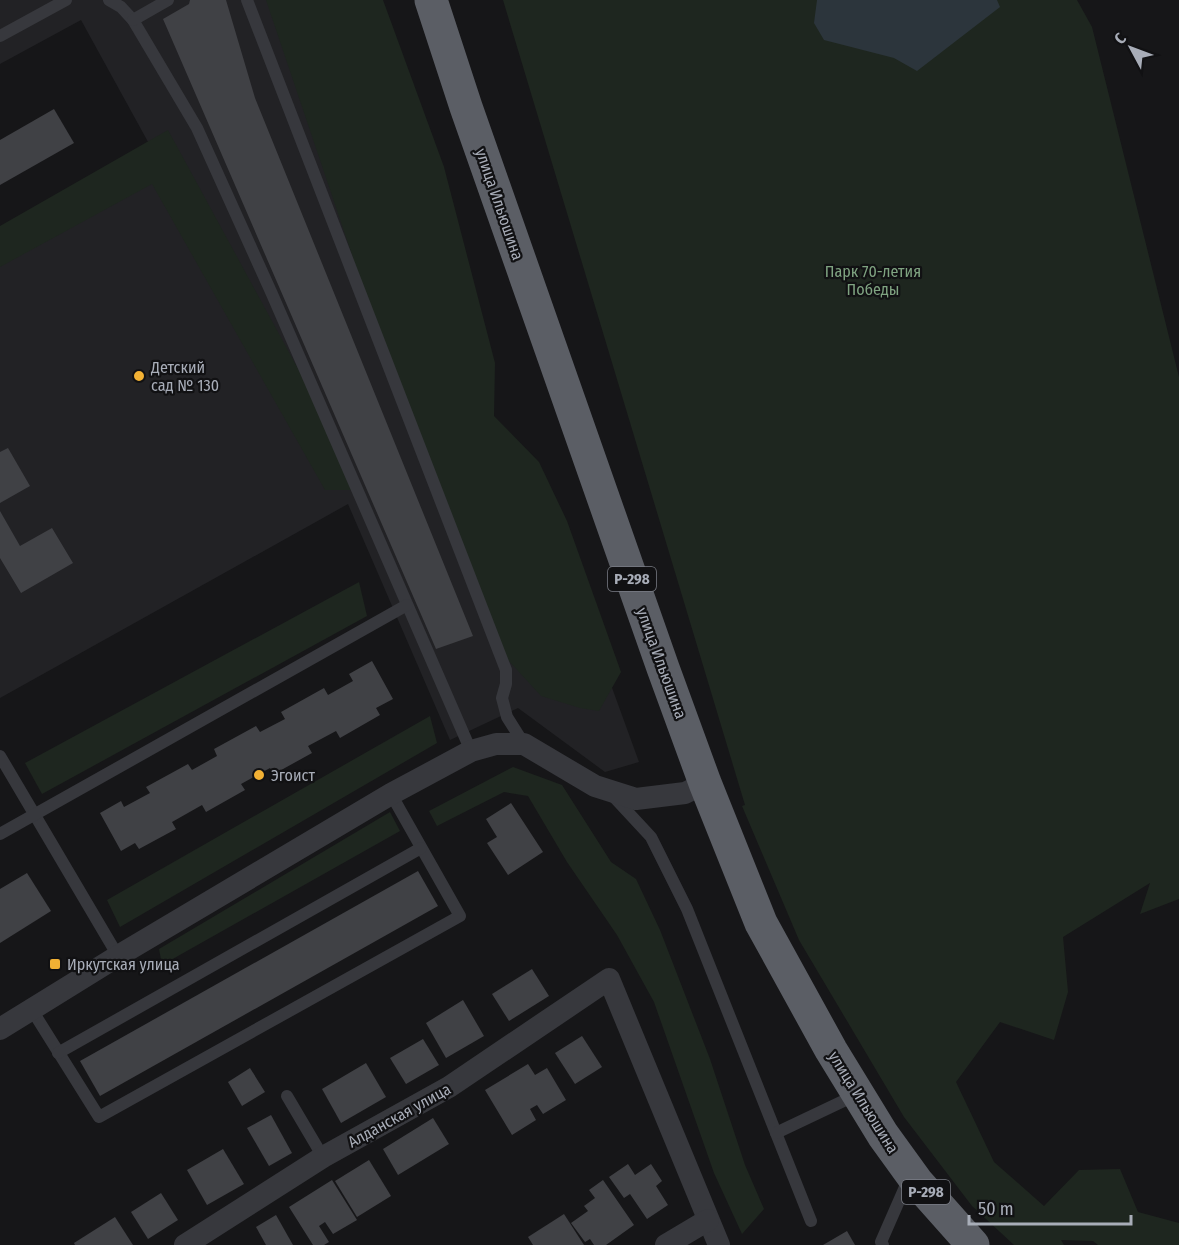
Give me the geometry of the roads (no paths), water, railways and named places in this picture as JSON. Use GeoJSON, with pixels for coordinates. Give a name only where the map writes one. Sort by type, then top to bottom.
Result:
{"type":"FeatureCollection","features":[{"type":"Feature","properties":{"kind":"highway","name":"улица Ильюшина"},"geometry":{"type":"LineString","coordinates":[[431,0],[473,129],[705,783],[761,923],[802,1000],[858,1095],[911,1174],[972,1245]]}},
{"type":"Feature","properties":{"kind":"street"},"geometry":{"type":"LineString","coordinates":[[0,1029],[118,956],[392,794],[471,752],[496,744],[524,744],[595,786],[636,799],[685,793],[705,783]]}},
{"type":"Feature","properties":{"kind":"street","name":"Алданская улица"},"geometry":{"type":"LineString","coordinates":[[185,1245],[323,1157],[449,1087],[609,979],[708,1220]]}},
{"type":"Feature","properties":{"kind":"street"},"geometry":{"type":"LineString","coordinates":[[666,1245],[708,1220],[719,1245]]}},
{"type":"Feature","properties":{"kind":"lane"},"geometry":{"type":"LineString","coordinates":[[0,36],[66,0]]}},
{"type":"Feature","properties":{"kind":"lane"},"geometry":{"type":"LineString","coordinates":[[109,0],[121,7],[133,20],[197,128],[272,294],[471,752]]}},
{"type":"Feature","properties":{"kind":"lane"},"geometry":{"type":"LineString","coordinates":[[133,20],[168,0]]}},
{"type":"Feature","properties":{"kind":"lane"},"geometry":{"type":"LineString","coordinates":[[247,0],[506,670],[506,684],[502,698],[507,717],[524,744]]}},
{"type":"Feature","properties":{"kind":"lane"},"geometry":{"type":"LineString","coordinates":[[0,834],[406,605]]}},
{"type":"Feature","properties":{"kind":"lane"},"geometry":{"type":"LineString","coordinates":[[0,756],[118,956]]}},
{"type":"Feature","properties":{"kind":"lane"},"geometry":{"type":"LineString","coordinates":[[609,792],[651,837],[687,909],[811,1221]]}},
{"type":"Feature","properties":{"kind":"lane"},"geometry":{"type":"LineString","coordinates":[[33,1010],[99,1117],[460,916],[392,794]]}},
{"type":"Feature","properties":{"kind":"lane"},"geometry":{"type":"LineString","coordinates":[[58,1053],[421,848]]}},
{"type":"Feature","properties":{"kind":"lane"},"geometry":{"type":"LineString","coordinates":[[776,1132],[858,1095]]}},
{"type":"Feature","properties":{"kind":"lane"},"geometry":{"type":"LineString","coordinates":[[287,1096],[323,1157]]}},
{"type":"Feature","properties":{"kind":"lane"},"geometry":{"type":"LineString","coordinates":[[883,1245],[881,1242],[911,1174]]}},
{"type":"Feature","properties":{"kind":"place","name":"Детский сад № 130"},"geometry":{"type":"Point","coordinates":[139,376]}},
{"type":"Feature","properties":{"kind":"place","name":"Эгоист"},"geometry":{"type":"Point","coordinates":[259,775]}},
{"type":"Feature","properties":{"kind":"place","name":"Иркутская улица"},"geometry":{"type":"Point","coordinates":[55,964]}},
{"type":"Feature","properties":{"kind":"park label","name":"Парк 70-летия Победы"},"geometry":{"type":"Point","coordinates":[873,280]}}]}
